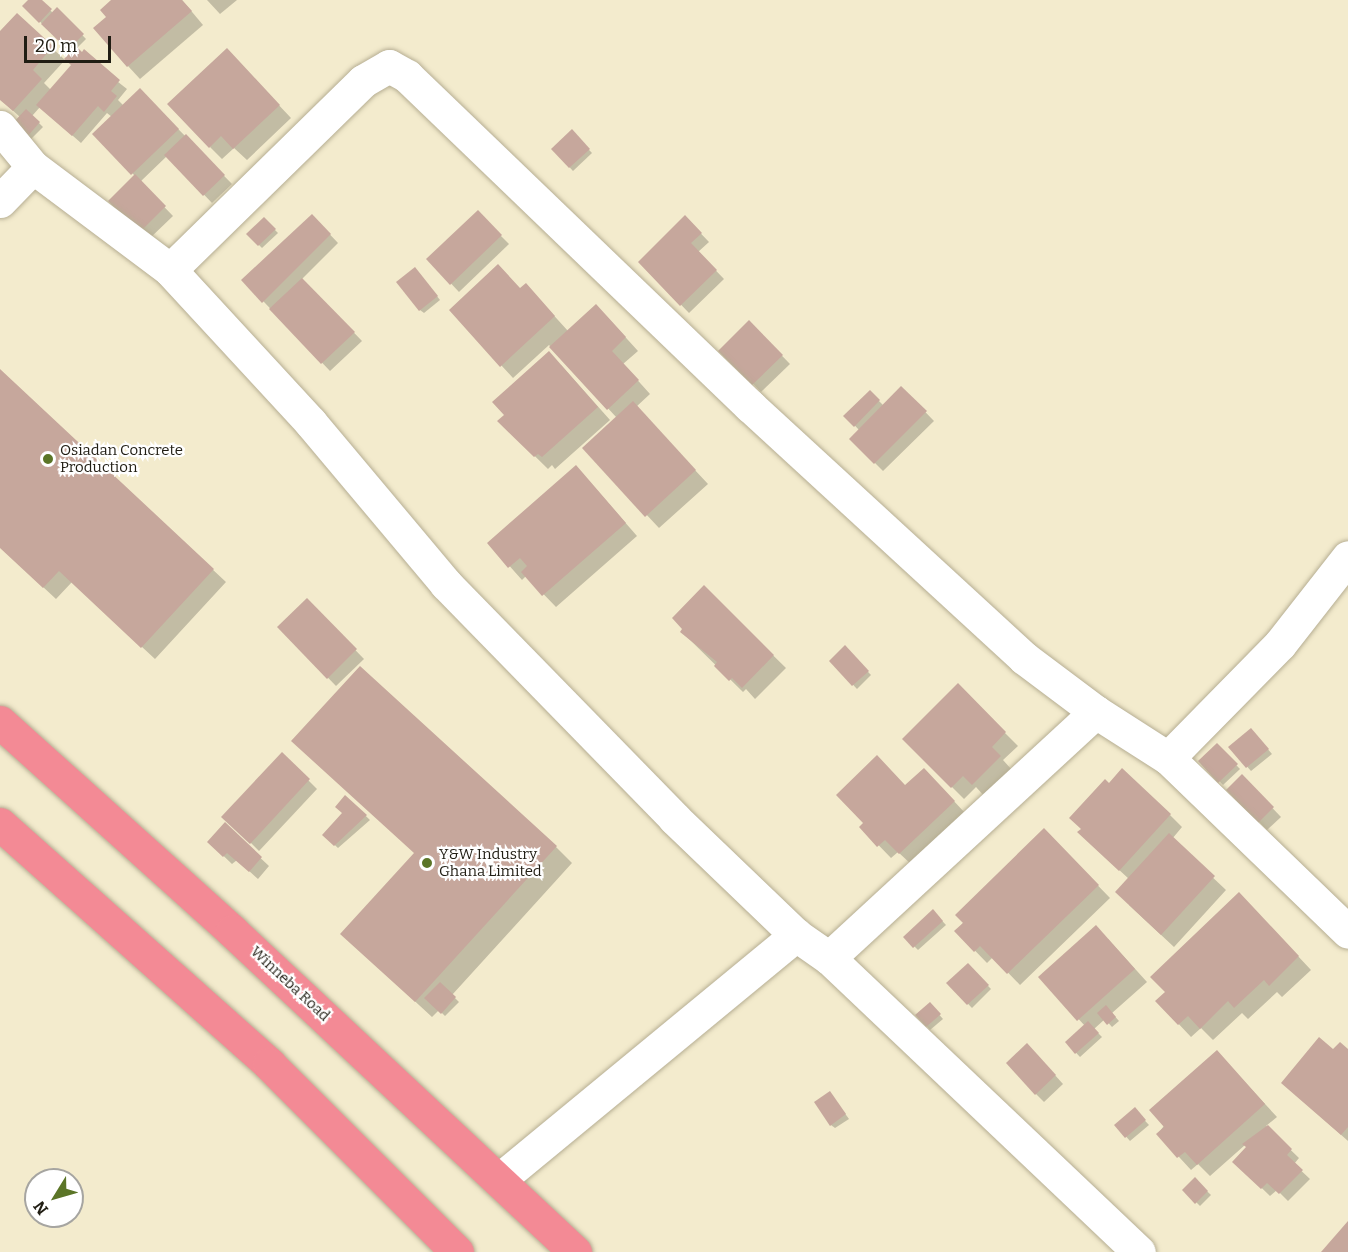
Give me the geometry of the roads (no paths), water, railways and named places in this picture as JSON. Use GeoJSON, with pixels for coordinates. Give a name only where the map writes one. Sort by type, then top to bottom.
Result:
{"type":"FeatureCollection","features":[{"type":"Feature","properties":{"kind":"highway","name":"Winneba Road"},"geometry":{"type":"LineString","coordinates":[[0,722],[500,1179],[575,1252]]}},
{"type":"Feature","properties":{"kind":"highway"},"geometry":{"type":"LineString","coordinates":[[0,824],[269,1064],[457,1252]]}},
{"type":"Feature","properties":{"kind":"street"},"geometry":{"type":"LineString","coordinates":[[170,270],[363,81],[389,66],[407,76],[750,406],[1007,643],[1096,712],[1168,758],[1348,932]]}},
{"type":"Feature","properties":{"kind":"street"},"geometry":{"type":"LineString","coordinates":[[0,127],[33,167],[170,270],[311,423],[446,584],[674,818],[796,935],[829,958],[1139,1252]]}},
{"type":"Feature","properties":{"kind":"street"},"geometry":{"type":"LineString","coordinates":[[0,201],[33,167]]}},
{"type":"Feature","properties":{"kind":"street"},"geometry":{"type":"LineString","coordinates":[[1168,758],[1280,644],[1348,557]]}},
{"type":"Feature","properties":{"kind":"street"},"geometry":{"type":"LineString","coordinates":[[829,958],[1096,712]]}},
{"type":"Feature","properties":{"kind":"street"},"geometry":{"type":"LineString","coordinates":[[500,1179],[796,935]]}},
{"type":"Feature","properties":{"kind":"place","name":"Osiadan Concrete Production"},"geometry":{"type":"Point","coordinates":[48,459]}},
{"type":"Feature","properties":{"kind":"place","name":"Y&W Industry Ghana Limited"},"geometry":{"type":"Point","coordinates":[427,863]}}]}
